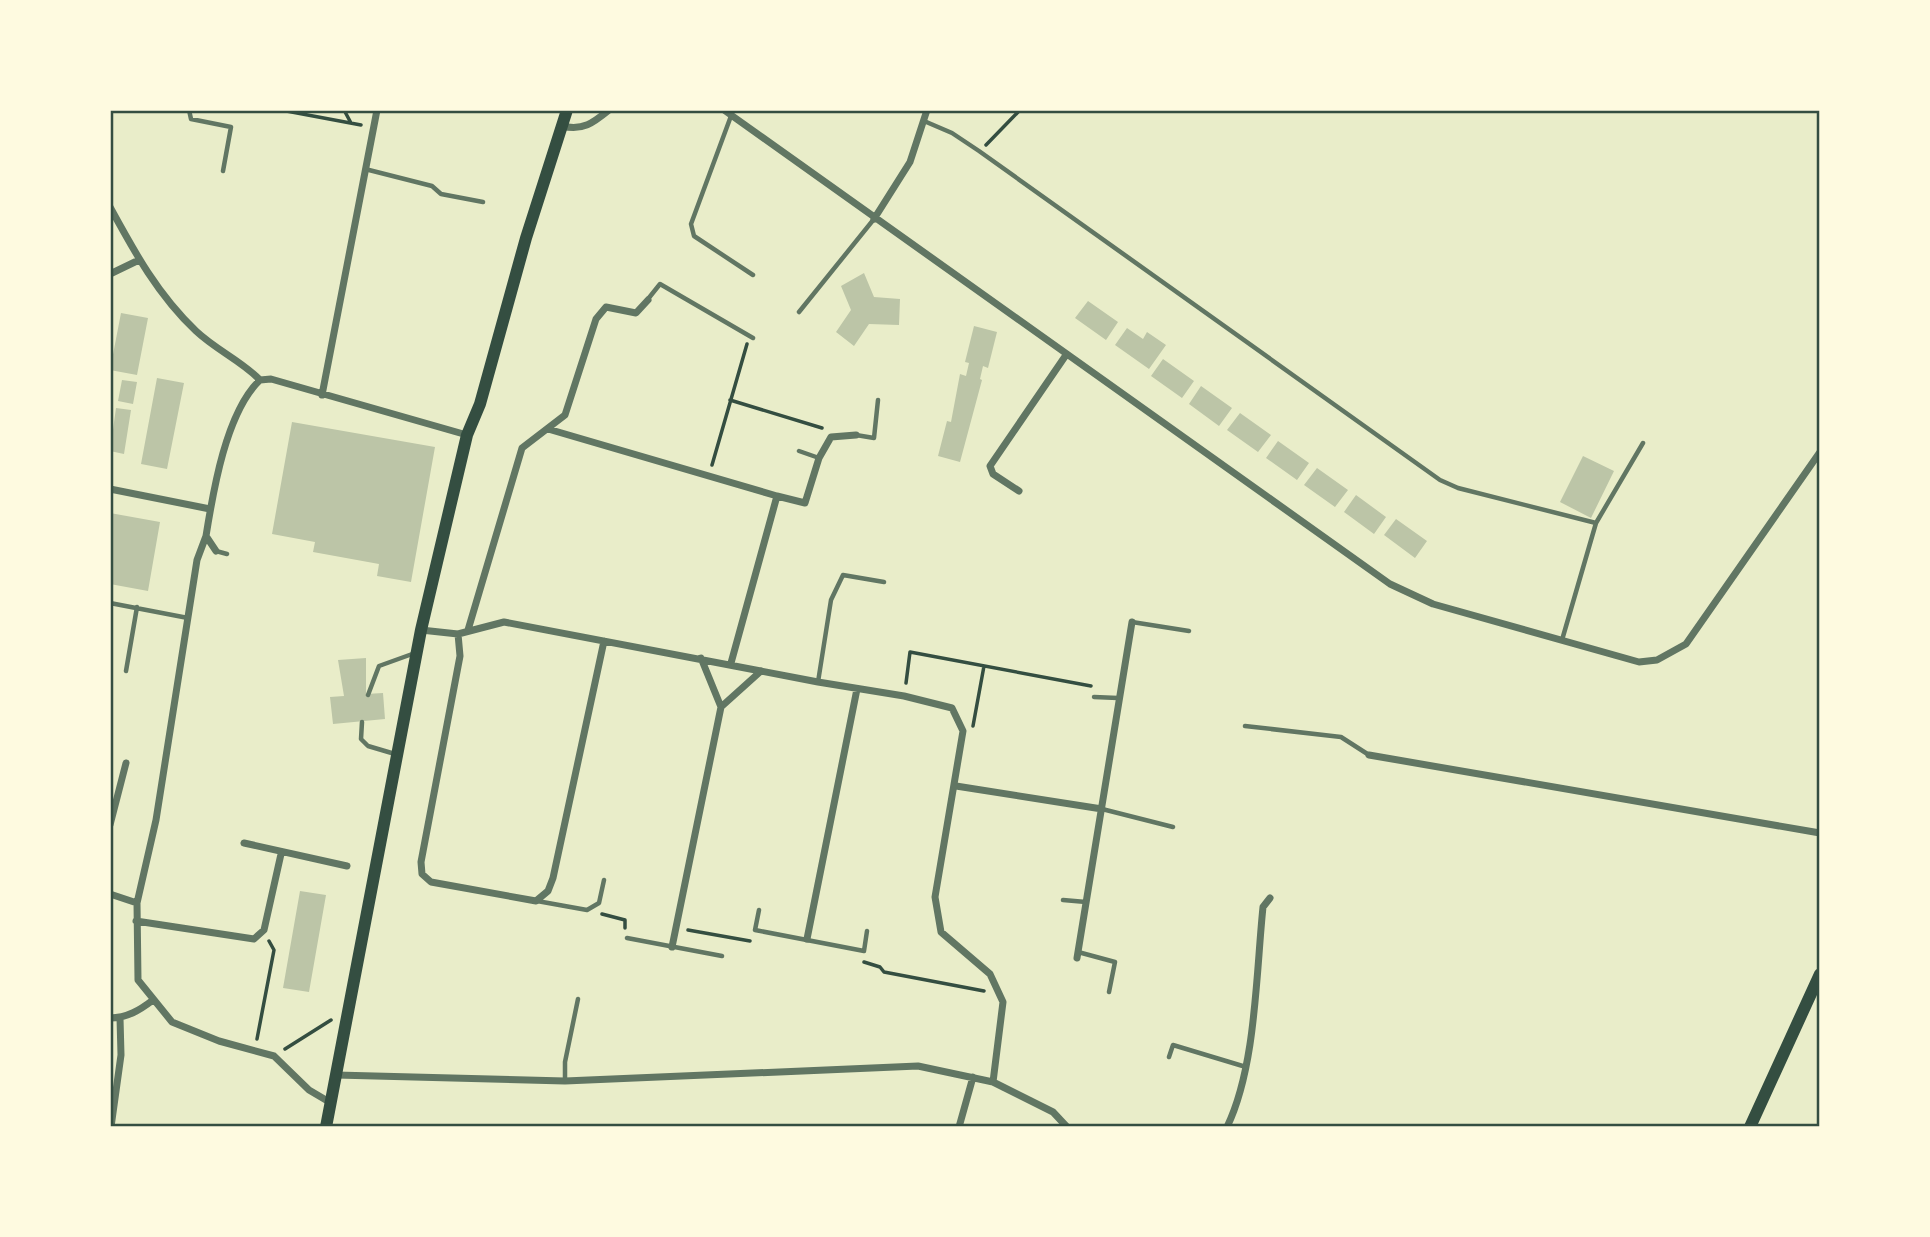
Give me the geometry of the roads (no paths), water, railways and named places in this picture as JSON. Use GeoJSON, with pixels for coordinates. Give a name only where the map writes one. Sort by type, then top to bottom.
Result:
{"type":"FeatureCollection","features":[{"type":"Feature","properties":{"kind":"main road"},"geometry":{"type":"LineString","coordinates":[[326,1127],[416,652],[467,435],[480,404],[526,238],[568,110]]}},
{"type":"Feature","properties":{"kind":"main road"},"geometry":{"type":"LineString","coordinates":[[1750,1127],[1820,974]]}},
{"type":"Feature","properties":{"kind":"street"},"geometry":{"type":"LineString","coordinates":[[322,395],[377,110]]}},
{"type":"Feature","properties":{"kind":"street"},"geometry":{"type":"LineString","coordinates":[[562,126],[576,129],[592,124],[609,110]]}},
{"type":"Feature","properties":{"kind":"street"},"geometry":{"type":"LineString","coordinates":[[724,110],[1390,584],[1433,604],[1639,662],[1657,660],[1686,644],[1820,452]]}},
{"type":"Feature","properties":{"kind":"street"},"geometry":{"type":"LineString","coordinates":[[874,219],[910,162],[927,110]]}},
{"type":"Feature","properties":{"kind":"street"},"geometry":{"type":"LineString","coordinates":[[110,207],[161,295],[197,332],[227,356],[250,369],[260,380]]}},
{"type":"Feature","properties":{"kind":"street"},"geometry":{"type":"LineString","coordinates":[[110,274],[139,260]]}},
{"type":"Feature","properties":{"kind":"street"},"geometry":{"type":"LineString","coordinates":[[468,630],[522,447],[565,415],[596,319],[606,307],[636,313],[648,300]]}},
{"type":"Feature","properties":{"kind":"street"},"geometry":{"type":"LineString","coordinates":[[1018,491],[993,474],[990,466],[1066,355]]}},
{"type":"Feature","properties":{"kind":"street"},"geometry":{"type":"LineString","coordinates":[[331,1103],[309,1090],[274,1056],[219,1041],[172,1022],[138,980],[137,903],[156,820],[197,560],[206,536],[225,447],[245,399],[260,380],[271,379],[467,435]]}},
{"type":"Feature","properties":{"kind":"street"},"geometry":{"type":"LineString","coordinates":[[548,429],[805,503],[819,458],[831,437],[856,435]]}},
{"type":"Feature","properties":{"kind":"street"},"geometry":{"type":"LineString","coordinates":[[110,489],[210,509]]}},
{"type":"Feature","properties":{"kind":"street"},"geometry":{"type":"LineString","coordinates":[[731,663],[777,496]]}},
{"type":"Feature","properties":{"kind":"street"},"geometry":{"type":"LineString","coordinates":[[206,536],[216,551]]}},
{"type":"Feature","properties":{"kind":"street"},"geometry":{"type":"LineString","coordinates":[[421,630],[458,634],[505,622],[904,696],[952,708],[963,731],[956,786],[935,897],[941,932],[990,974],[1003,1002],[993,1082]]}},
{"type":"Feature","properties":{"kind":"street"},"geometry":{"type":"LineString","coordinates":[[1078,955],[1089,902],[1118,698],[1132,622]]}},
{"type":"Feature","properties":{"kind":"street"},"geometry":{"type":"LineString","coordinates":[[458,634],[460,656],[421,862],[422,874],[431,882],[536,901],[548,891],[553,878],[604,641]]}},
{"type":"Feature","properties":{"kind":"street"},"geometry":{"type":"LineString","coordinates":[[672,947],[721,707],[701,658]]}},
{"type":"Feature","properties":{"kind":"street"},"geometry":{"type":"LineString","coordinates":[[721,707],[761,671]]}},
{"type":"Feature","properties":{"kind":"street"},"geometry":{"type":"LineString","coordinates":[[807,939],[857,689]]}},
{"type":"Feature","properties":{"kind":"street"},"geometry":{"type":"LineString","coordinates":[[1369,755],[1820,833]]}},
{"type":"Feature","properties":{"kind":"street"},"geometry":{"type":"LineString","coordinates":[[110,825],[112,807],[126,763]]}},
{"type":"Feature","properties":{"kind":"street"},"geometry":{"type":"LineString","coordinates":[[956,786],[1102,809]]}},
{"type":"Feature","properties":{"kind":"street"},"geometry":{"type":"LineString","coordinates":[[244,843],[281,854],[347,866]]}},
{"type":"Feature","properties":{"kind":"street"},"geometry":{"type":"LineString","coordinates":[[136,921],[254,939],[264,930],[281,854]]}},
{"type":"Feature","properties":{"kind":"street"},"geometry":{"type":"LineString","coordinates":[[110,894],[137,903]]}},
{"type":"Feature","properties":{"kind":"street"},"geometry":{"type":"LineString","coordinates":[[1227,1127],[1239,1098],[1245,1067],[1263,907],[1270,898]]}},
{"type":"Feature","properties":{"kind":"street"},"geometry":{"type":"LineString","coordinates":[[110,1018],[120,1018],[153,1000]]}},
{"type":"Feature","properties":{"kind":"street"},"geometry":{"type":"LineString","coordinates":[[111,1127],[121,1055],[120,1018]]}},
{"type":"Feature","properties":{"kind":"street"},"geometry":{"type":"LineString","coordinates":[[336,1075],[565,1081],[918,1066],[993,1082],[1053,1112],[1067,1127]]}},
{"type":"Feature","properties":{"kind":"street"},"geometry":{"type":"LineString","coordinates":[[959,1127],[973,1077]]}},
{"type":"Feature","properties":{"kind":"lane"},"geometry":{"type":"LineString","coordinates":[[189,110],[191,119],[231,127],[223,171]]}},
{"type":"Feature","properties":{"kind":"lane"},"geometry":{"type":"LineString","coordinates":[[732,115],[691,224],[694,236],[753,275]]}},
{"type":"Feature","properties":{"kind":"lane"},"geometry":{"type":"LineString","coordinates":[[924,121],[952,133],[979,151],[1440,480],[1458,488],[1596,523]]}},
{"type":"Feature","properties":{"kind":"lane"},"geometry":{"type":"LineString","coordinates":[[365,169],[432,186],[441,194],[483,202]]}},
{"type":"Feature","properties":{"kind":"lane"},"geometry":{"type":"LineString","coordinates":[[799,312],[874,219]]}},
{"type":"Feature","properties":{"kind":"lane"},"geometry":{"type":"LineString","coordinates":[[648,300],[660,284],[751,337]]}},
{"type":"Feature","properties":{"kind":"lane"},"geometry":{"type":"LineString","coordinates":[[856,435],[874,438],[878,400]]}},
{"type":"Feature","properties":{"kind":"lane"},"geometry":{"type":"LineString","coordinates":[[1562,641],[1596,523],[1643,443]]}},
{"type":"Feature","properties":{"kind":"lane"},"geometry":{"type":"LineString","coordinates":[[799,451],[819,458]]}},
{"type":"Feature","properties":{"kind":"lane"},"geometry":{"type":"LineString","coordinates":[[216,551],[227,554]]}},
{"type":"Feature","properties":{"kind":"lane"},"geometry":{"type":"LineString","coordinates":[[818,682],[831,600],[843,575],[884,582]]}},
{"type":"Feature","properties":{"kind":"lane"},"geometry":{"type":"LineString","coordinates":[[110,603],[189,618]]}},
{"type":"Feature","properties":{"kind":"lane"},"geometry":{"type":"LineString","coordinates":[[127,671],[137,607]]}},
{"type":"Feature","properties":{"kind":"lane"},"geometry":{"type":"LineString","coordinates":[[1132,622],[1189,631]]}},
{"type":"Feature","properties":{"kind":"lane"},"geometry":{"type":"LineString","coordinates":[[368,695],[379,666],[416,652]]}},
{"type":"Feature","properties":{"kind":"lane"},"geometry":{"type":"LineString","coordinates":[[1094,697],[1118,698]]}},
{"type":"Feature","properties":{"kind":"lane"},"geometry":{"type":"LineString","coordinates":[[362,722],[361,739],[368,746],[396,755]]}},
{"type":"Feature","properties":{"kind":"lane"},"geometry":{"type":"LineString","coordinates":[[1245,726],[1341,737],[1369,755]]}},
{"type":"Feature","properties":{"kind":"lane"},"geometry":{"type":"LineString","coordinates":[[1102,809],[1173,827]]}},
{"type":"Feature","properties":{"kind":"lane"},"geometry":{"type":"LineString","coordinates":[[536,901],[587,910],[599,903],[604,880]]}},
{"type":"Feature","properties":{"kind":"lane"},"geometry":{"type":"LineString","coordinates":[[1063,900],[1089,902]]}},
{"type":"Feature","properties":{"kind":"lane"},"geometry":{"type":"LineString","coordinates":[[759,910],[755,930],[864,951],[867,931]]}},
{"type":"Feature","properties":{"kind":"lane"},"geometry":{"type":"LineString","coordinates":[[626,938],[722,956]]}},
{"type":"Feature","properties":{"kind":"lane"},"geometry":{"type":"LineString","coordinates":[[1078,955],[1115,962],[1110,992]]}},
{"type":"Feature","properties":{"kind":"lane"},"geometry":{"type":"LineString","coordinates":[[565,1081],[578,999]]}},
{"type":"Feature","properties":{"kind":"lane"},"geometry":{"type":"LineString","coordinates":[[1169,1057],[1173,1045],[1245,1067]]}}]}
